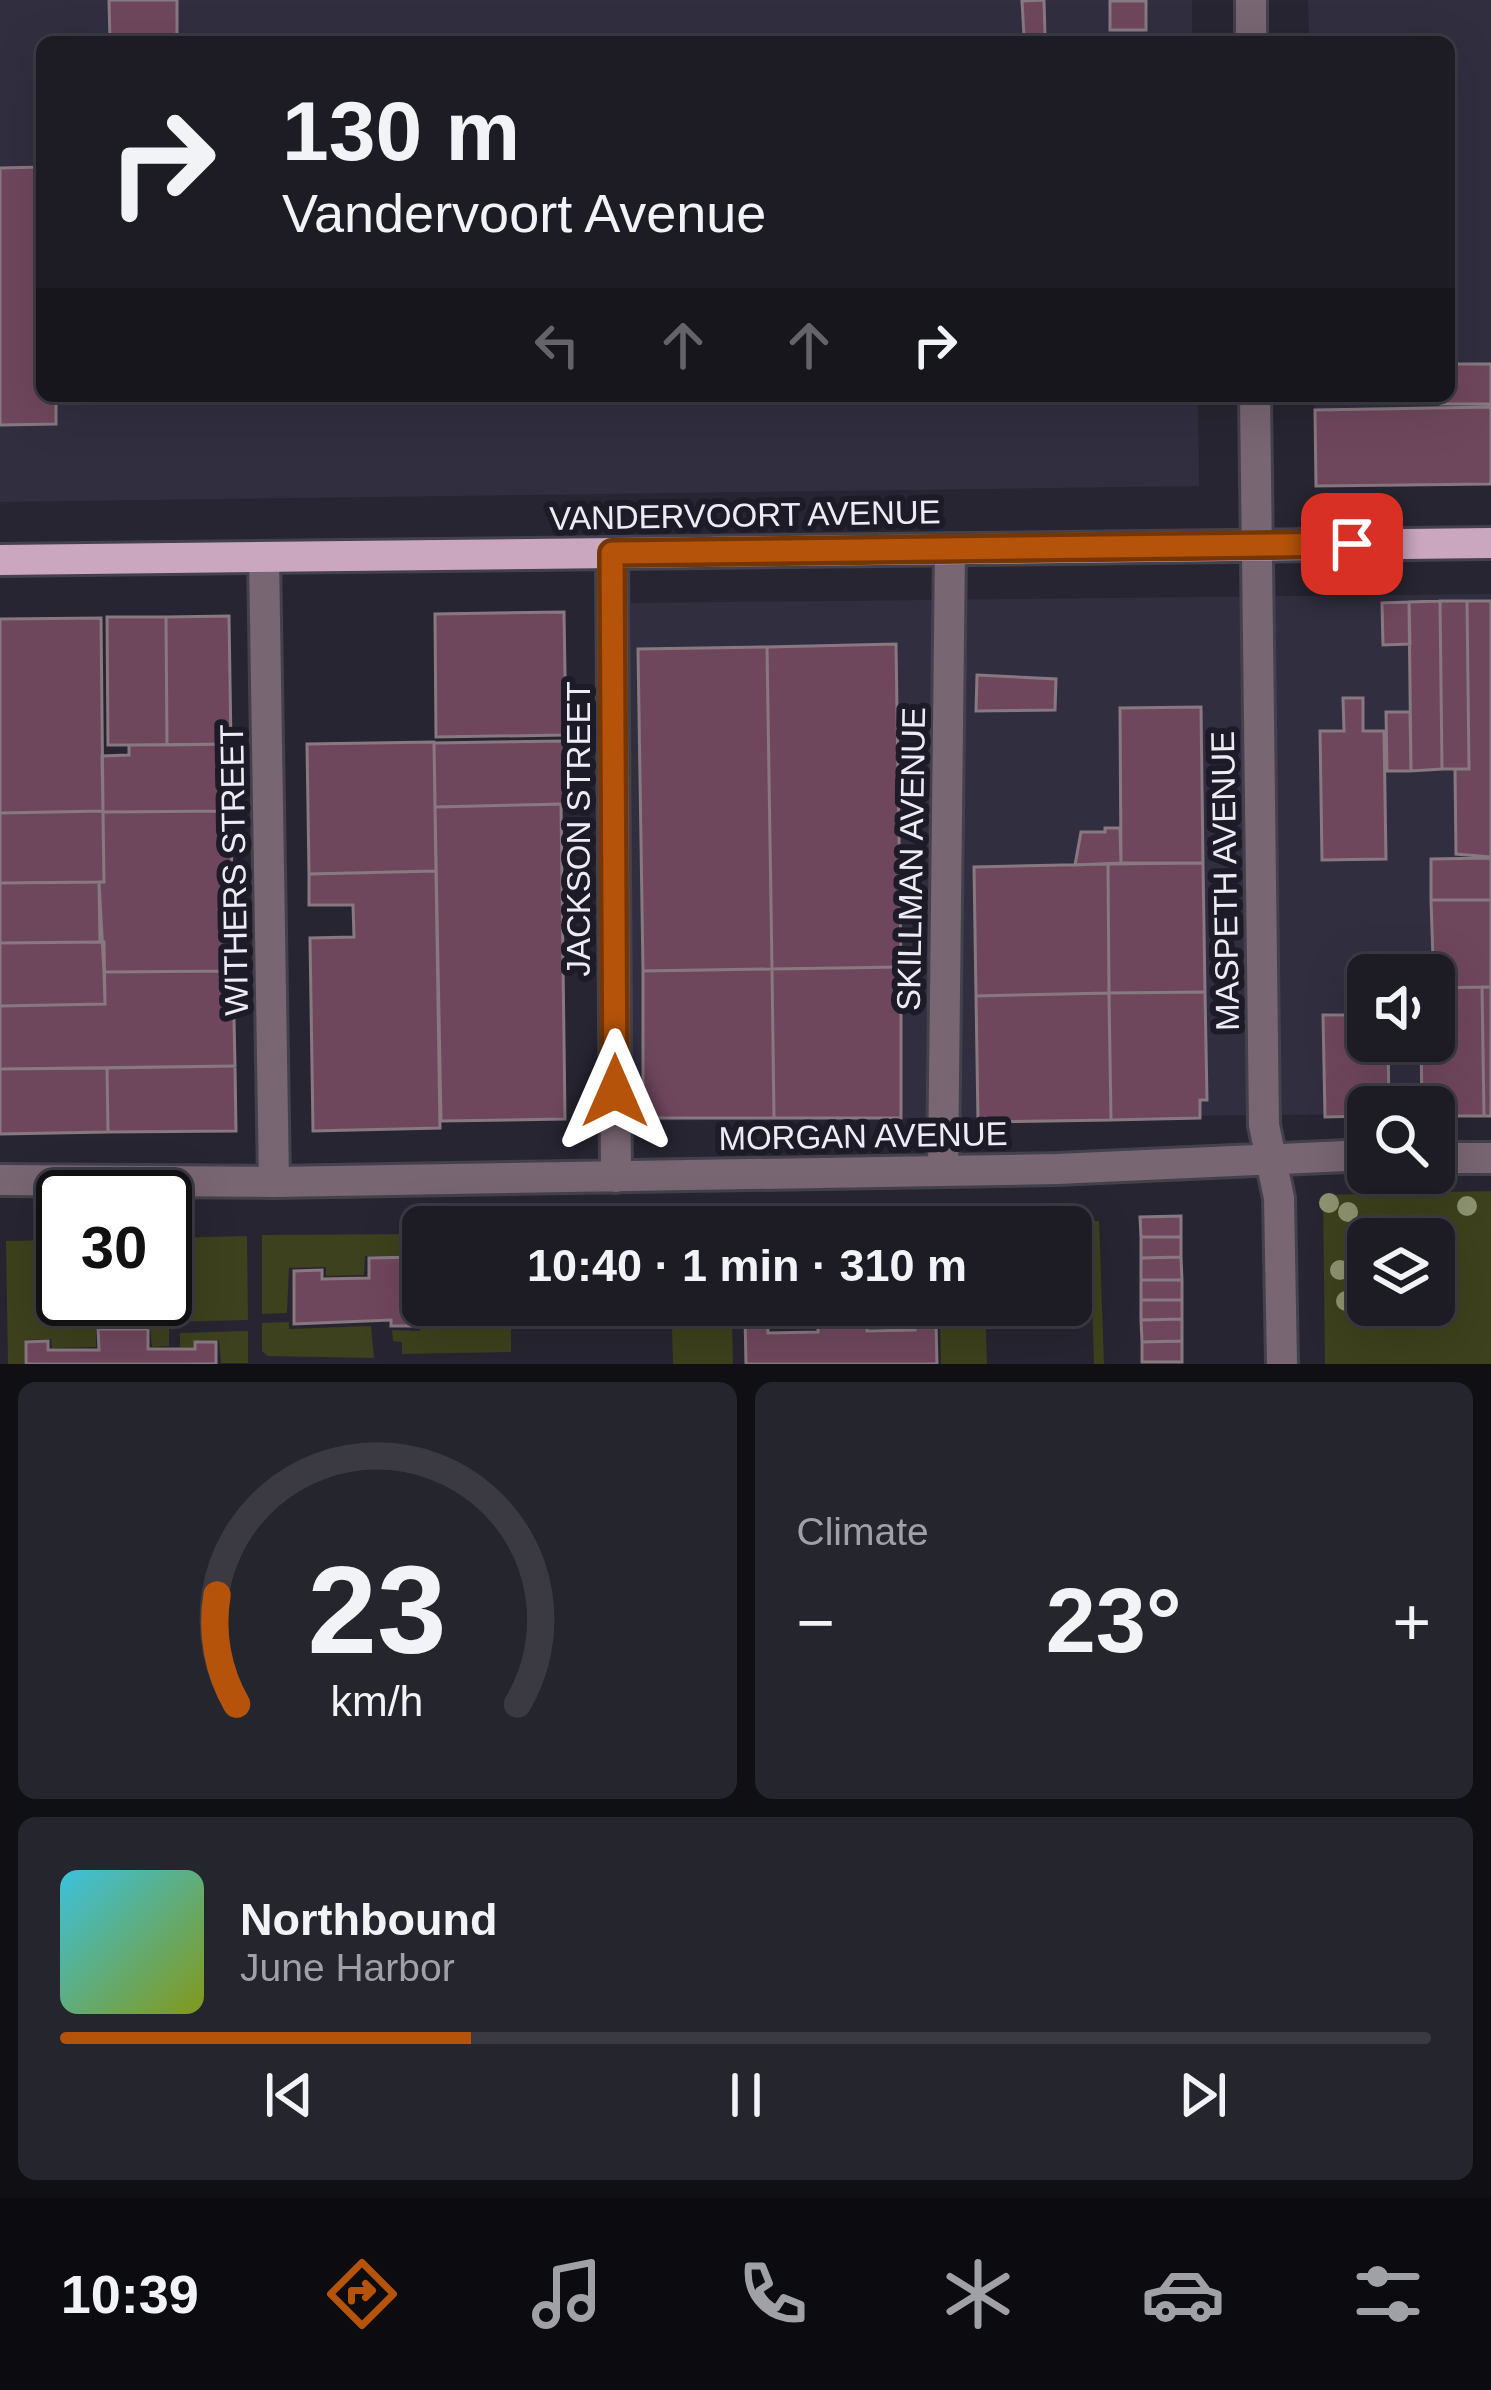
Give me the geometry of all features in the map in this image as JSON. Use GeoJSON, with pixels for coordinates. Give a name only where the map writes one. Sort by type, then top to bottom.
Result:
{"type":"FeatureCollection","features":[{"type":"Feature","properties":{"kind":"main road","name":"VANDERVOORT AVENUE"},"geometry":{"type":"LineString","coordinates":[[0,560],[1491,543]]}},
{"type":"Feature","properties":{"kind":"street"},"geometry":{"type":"LineString","coordinates":[[1251,0],[1251,36]]}},
{"type":"Feature","properties":{"kind":"street","name":"MASPETH AVENUE"},"geometry":{"type":"LineString","coordinates":[[1256,402],[1264,1125],[1279,1198],[1282,1364]]}},
{"type":"Feature","properties":{"kind":"street","name":"SKILLMAN AVENUE"},"geometry":{"type":"LineString","coordinates":[[943,1170],[950,549]]}},
{"type":"Feature","properties":{"kind":"street","name":"JACKSON STREET"},"geometry":{"type":"LineString","coordinates":[[612,553],[616,1177]]}},
{"type":"Feature","properties":{"kind":"street","name":"WITHERS STREET"},"geometry":{"type":"LineString","coordinates":[[264,557],[274,1182]]}},
{"type":"Feature","properties":{"kind":"street","name":"MORGAN AVENUE"},"geometry":{"type":"LineString","coordinates":[[0,1180],[274,1182],[1057,1169],[1347,1155]]}},
{"type":"Feature","properties":{"kind":"street"},"geometry":{"type":"LineString","coordinates":[[1455,1158],[1491,1158]]}},
{"type":"Feature","properties":{"kind":"shaded area"},"geometry":{"type":"Polygon","coordinates":[[[0,0],[1192,0],[1192,36],[36,36],[36,402],[1198,402],[1199,486],[0,502],[0,0]]]}},
{"type":"Feature","properties":{"kind":"shaded area"},"geometry":{"type":"Polygon","coordinates":[[[1308,0],[1491,0],[1491,484],[1316,486],[1315,402],[1455,402],[1455,36],[1309,36],[1308,0]]]}},
{"type":"Feature","properties":{"kind":"shaded area"},"geometry":{"type":"Polygon","coordinates":[[[1491,594],[1491,1113],[1455,1109],[1455,1086],[1347,1086],[1347,1114],[629,1121],[631,603],[1491,594]]]}},
{"type":"Feature","properties":{"kind":"green space"},"geometry":{"type":"Polygon","coordinates":[[[1491,1191],[1491,1364],[1325,1364],[1323,1195],[1491,1191]]]}},
{"type":"Feature","properties":{"kind":"green space"},"geometry":{"type":"Polygon","coordinates":[[[1092,1221],[1099,1221],[1104,1364],[1094,1364],[1092,1221]]]}},
{"type":"Feature","properties":{"kind":"green space"},"geometry":{"type":"Polygon","coordinates":[[[402,1234],[402,1256],[365,1256],[364,1275],[326,1276],[326,1267],[289,1268],[287,1313],[262,1314],[262,1235],[402,1234]]]}},
{"type":"Feature","properties":{"kind":"green space"},"geometry":{"type":"Polygon","coordinates":[[[247,1236],[248,1320],[192,1321],[192,1237],[247,1236]]]}},
{"type":"Feature","properties":{"kind":"green space"},"geometry":{"type":"Polygon","coordinates":[[[36,1240],[36,1326],[169,1326],[169,1346],[152,1347],[150,1327],[96,1328],[96,1347],[52,1348],[51,1339],[25,1340],[24,1364],[8,1364],[6,1241],[36,1240]]]}},
{"type":"Feature","properties":{"kind":"green space"},"geometry":{"type":"Polygon","coordinates":[[[289,1322],[289,1329],[371,1326],[374,1358],[268,1356],[262,1351],[262,1323],[289,1322]]]}},
{"type":"Feature","properties":{"kind":"green space"},"geometry":{"type":"Polygon","coordinates":[[[424,1326],[511,1326],[511,1352],[402,1354],[402,1342],[393,1341],[392,1330],[419,1331],[424,1326]]]}},
{"type":"Feature","properties":{"kind":"green space"},"geometry":{"type":"Polygon","coordinates":[[[732,1326],[733,1364],[673,1364],[672,1328],[732,1326]]]}},
{"type":"Feature","properties":{"kind":"green space"},"geometry":{"type":"Polygon","coordinates":[[[872,1326],[912,1326],[912,1328],[872,1326]]]}},
{"type":"Feature","properties":{"kind":"green space"},"geometry":{"type":"Polygon","coordinates":[[[940,1326],[986,1326],[987,1364],[941,1364],[940,1326]]]}},
{"type":"Feature","properties":{"kind":"green space"},"geometry":{"type":"Polygon","coordinates":[[[248,1331],[248,1363],[221,1363],[219,1340],[180,1347],[180,1333],[248,1331]]]}},
{"type":"Feature","properties":{"kind":"building"},"geometry":{"type":"Polygon","coordinates":[[[109,0],[177,0],[177,36],[110,36],[109,0]]]}},
{"type":"Feature","properties":{"kind":"building"},"geometry":{"type":"Polygon","coordinates":[[[1044,0],[1045,35],[1024,36],[1022,1],[1044,0]]]}},
{"type":"Feature","properties":{"kind":"building"},"geometry":{"type":"Polygon","coordinates":[[[1110,1],[1146,1],[1146,30],[1110,30],[1110,1]]]}},
{"type":"Feature","properties":{"kind":"building"},"geometry":{"type":"Polygon","coordinates":[[[36,167],[36,402],[56,402],[56,424],[0,425],[0,168],[36,167]]]}},
{"type":"Feature","properties":{"kind":"building"},"geometry":{"type":"Polygon","coordinates":[[[1455,364],[1491,364],[1491,404],[1441,404],[1455,402],[1455,364]]]}},
{"type":"Feature","properties":{"kind":"building"},"geometry":{"type":"Polygon","coordinates":[[[1491,407],[1491,484],[1316,486],[1315,410],[1491,407]]]}},
{"type":"Feature","properties":{"kind":"building"},"geometry":{"type":"Polygon","coordinates":[[[1440,601],[1467,601],[1469,769],[1442,769],[1440,601]]]}},
{"type":"Feature","properties":{"kind":"building"},"geometry":{"type":"Polygon","coordinates":[[[1440,601],[1442,769],[1411,771],[1409,602],[1440,601]]]}},
{"type":"Feature","properties":{"kind":"building"},"geometry":{"type":"Polygon","coordinates":[[[1467,601],[1491,601],[1491,857],[1456,854],[1455,769],[1469,769],[1467,601]]]}},
{"type":"Feature","properties":{"kind":"building"},"geometry":{"type":"Polygon","coordinates":[[[1409,602],[1410,644],[1383,645],[1382,603],[1409,602]]]}},
{"type":"Feature","properties":{"kind":"building"},"geometry":{"type":"Polygon","coordinates":[[[564,612],[566,735],[436,737],[435,614],[564,612]]]}},
{"type":"Feature","properties":{"kind":"building"},"geometry":{"type":"Polygon","coordinates":[[[229,616],[231,744],[167,745],[166,617],[229,616]]]}},
{"type":"Feature","properties":{"kind":"building"},"geometry":{"type":"Polygon","coordinates":[[[107,617],[166,617],[167,745],[108,745],[107,617]]]}},
{"type":"Feature","properties":{"kind":"building"},"geometry":{"type":"Polygon","coordinates":[[[101,618],[103,811],[0,813],[0,619],[101,618]]]}},
{"type":"Feature","properties":{"kind":"building"},"geometry":{"type":"Polygon","coordinates":[[[896,644],[901,967],[772,969],[767,647],[896,644]]]}},
{"type":"Feature","properties":{"kind":"building"},"geometry":{"type":"Polygon","coordinates":[[[767,647],[772,969],[643,971],[638,649],[767,647]]]}},
{"type":"Feature","properties":{"kind":"building"},"geometry":{"type":"Polygon","coordinates":[[[977,675],[1056,679],[1055,710],[976,711],[977,675]]]}},
{"type":"Feature","properties":{"kind":"building"},"geometry":{"type":"Polygon","coordinates":[[[1343,698],[1363,698],[1363,731],[1384,731],[1386,859],[1322,860],[1320,731],[1344,731],[1343,698]]]}},
{"type":"Feature","properties":{"kind":"building"},"geometry":{"type":"Polygon","coordinates":[[[1201,707],[1203,863],[1121,863],[1120,708],[1201,707]]]}},
{"type":"Feature","properties":{"kind":"building"},"geometry":{"type":"Polygon","coordinates":[[[1386,712],[1410,712],[1411,771],[1387,771],[1386,712]]]}},
{"type":"Feature","properties":{"kind":"building"},"geometry":{"type":"Polygon","coordinates":[[[565,741],[566,804],[435,807],[434,743],[565,741]]]}},
{"type":"Feature","properties":{"kind":"building"},"geometry":{"type":"Polygon","coordinates":[[[434,742],[436,871],[309,874],[307,744],[434,742]]]}},
{"type":"Feature","properties":{"kind":"building"},"geometry":{"type":"Polygon","coordinates":[[[231,744],[231,811],[103,812],[102,756],[129,755],[129,745],[231,744]]]}},
{"type":"Feature","properties":{"kind":"building"},"geometry":{"type":"Polygon","coordinates":[[[561,804],[565,1119],[441,1121],[435,807],[561,804]]]}},
{"type":"Feature","properties":{"kind":"building"},"geometry":{"type":"Polygon","coordinates":[[[103,811],[104,882],[0,883],[0,813],[103,811]]]}},
{"type":"Feature","properties":{"kind":"building"},"geometry":{"type":"Polygon","coordinates":[[[231,811],[233,971],[104,972],[99,882],[104,882],[103,812],[231,811]]]}},
{"type":"Feature","properties":{"kind":"building"},"geometry":{"type":"Polygon","coordinates":[[[1105,828],[1120,828],[1121,863],[1075,865],[1081,832],[1105,832],[1105,828]]]}},
{"type":"Feature","properties":{"kind":"building"},"geometry":{"type":"Polygon","coordinates":[[[1491,858],[1491,900],[1431,900],[1431,859],[1491,858]]]}},
{"type":"Feature","properties":{"kind":"building"},"geometry":{"type":"Polygon","coordinates":[[[1203,863],[1205,992],[1109,993],[1108,864],[1203,863]]]}},
{"type":"Feature","properties":{"kind":"building"},"geometry":{"type":"Polygon","coordinates":[[[1108,864],[1109,993],[976,996],[974,867],[1108,864]]]}},
{"type":"Feature","properties":{"kind":"building"},"geometry":{"type":"Polygon","coordinates":[[[436,871],[440,1128],[313,1131],[310,938],[354,937],[353,905],[309,905],[309,874],[436,871]]]}},
{"type":"Feature","properties":{"kind":"building"},"geometry":{"type":"Polygon","coordinates":[[[99,882],[100,942],[0,943],[0,883],[99,882]]]}},
{"type":"Feature","properties":{"kind":"building"},"geometry":{"type":"Polygon","coordinates":[[[1431,900],[1491,900],[1491,987],[1455,988],[1455,954],[1433,954],[1431,900]]]}},
{"type":"Feature","properties":{"kind":"building"},"geometry":{"type":"Polygon","coordinates":[[[104,942],[105,1004],[0,1006],[0,943],[104,942]]]}},
{"type":"Feature","properties":{"kind":"building"},"geometry":{"type":"Polygon","coordinates":[[[901,967],[901,1118],[774,1118],[772,969],[901,967]]]}},
{"type":"Feature","properties":{"kind":"building"},"geometry":{"type":"Polygon","coordinates":[[[772,969],[774,1118],[643,1118],[643,971],[772,969]]]}},
{"type":"Feature","properties":{"kind":"building"},"geometry":{"type":"Polygon","coordinates":[[[233,971],[235,1066],[0,1069],[0,1006],[105,1004],[104,972],[233,971]]]}},
{"type":"Feature","properties":{"kind":"building"},"geometry":{"type":"Polygon","coordinates":[[[1482,987],[1491,987],[1491,1116],[1484,1116],[1482,987]]]}},
{"type":"Feature","properties":{"kind":"building"},"geometry":{"type":"Polygon","coordinates":[[[1482,987],[1484,1116],[1455,1116],[1455,1086],[1422,1086],[1421,1062],[1455,1062],[1455,988],[1482,987]]]}},
{"type":"Feature","properties":{"kind":"building"},"geometry":{"type":"Polygon","coordinates":[[[1205,992],[1207,1100],[1200,1100],[1200,1118],[1111,1120],[1109,993],[1205,992]]]}},
{"type":"Feature","properties":{"kind":"building"},"geometry":{"type":"Polygon","coordinates":[[[1109,993],[1111,1120],[978,1122],[976,996],[1109,993]]]}},
{"type":"Feature","properties":{"kind":"building"},"geometry":{"type":"Polygon","coordinates":[[[1323,1015],[1347,1015],[1347,1062],[1388,1062],[1389,1086],[1347,1086],[1347,1116],[1325,1117],[1323,1015]]]}},
{"type":"Feature","properties":{"kind":"building"},"geometry":{"type":"Polygon","coordinates":[[[235,1066],[236,1131],[108,1132],[107,1068],[235,1066]]]}},
{"type":"Feature","properties":{"kind":"building"},"geometry":{"type":"Polygon","coordinates":[[[107,1068],[108,1132],[0,1134],[0,1069],[107,1068]]]}},
{"type":"Feature","properties":{"kind":"building"},"geometry":{"type":"Polygon","coordinates":[[[1181,1216],[1181,1237],[1141,1237],[1140,1217],[1181,1216]]]}},
{"type":"Feature","properties":{"kind":"building"},"geometry":{"type":"Polygon","coordinates":[[[1141,1237],[1181,1237],[1181,1257],[1141,1258],[1141,1237]]]}},
{"type":"Feature","properties":{"kind":"building"},"geometry":{"type":"Polygon","coordinates":[[[402,1257],[402,1326],[391,1326],[391,1320],[294,1324],[294,1271],[322,1270],[322,1279],[369,1278],[369,1258],[402,1257]]]}},
{"type":"Feature","properties":{"kind":"building"},"geometry":{"type":"Polygon","coordinates":[[[1181,1257],[1182,1280],[1141,1280],[1141,1258],[1181,1257]]]}},
{"type":"Feature","properties":{"kind":"building"},"geometry":{"type":"Polygon","coordinates":[[[1141,1280],[1182,1280],[1182,1300],[1141,1300],[1141,1280]]]}},
{"type":"Feature","properties":{"kind":"building"},"geometry":{"type":"Polygon","coordinates":[[[1141,1300],[1182,1300],[1182,1319],[1141,1320],[1141,1300]]]}},
{"type":"Feature","properties":{"kind":"building"},"geometry":{"type":"Polygon","coordinates":[[[1182,1319],[1182,1341],[1142,1342],[1141,1320],[1182,1319]]]}},
{"type":"Feature","properties":{"kind":"building"},"geometry":{"type":"Polygon","coordinates":[[[745,1326],[768,1326],[768,1333],[818,1332],[818,1326],[867,1326],[867,1331],[936,1326],[937,1364],[746,1364],[745,1326]]]}},
{"type":"Feature","properties":{"kind":"building"},"geometry":{"type":"Polygon","coordinates":[[[98,1329],[148,1329],[148,1349],[195,1349],[195,1342],[216,1342],[216,1364],[26,1364],[26,1342],[48,1341],[48,1350],[99,1350],[98,1329]]]}},
{"type":"Feature","properties":{"kind":"building"},"geometry":{"type":"Polygon","coordinates":[[[1182,1341],[1182,1362],[1142,1362],[1142,1342],[1182,1341]]]}},
{"type":"Feature","properties":{"kind":"route"},"geometry":{"type":"LineString","coordinates":[[615,1091],[612,553],[1352,544]]}}]}
